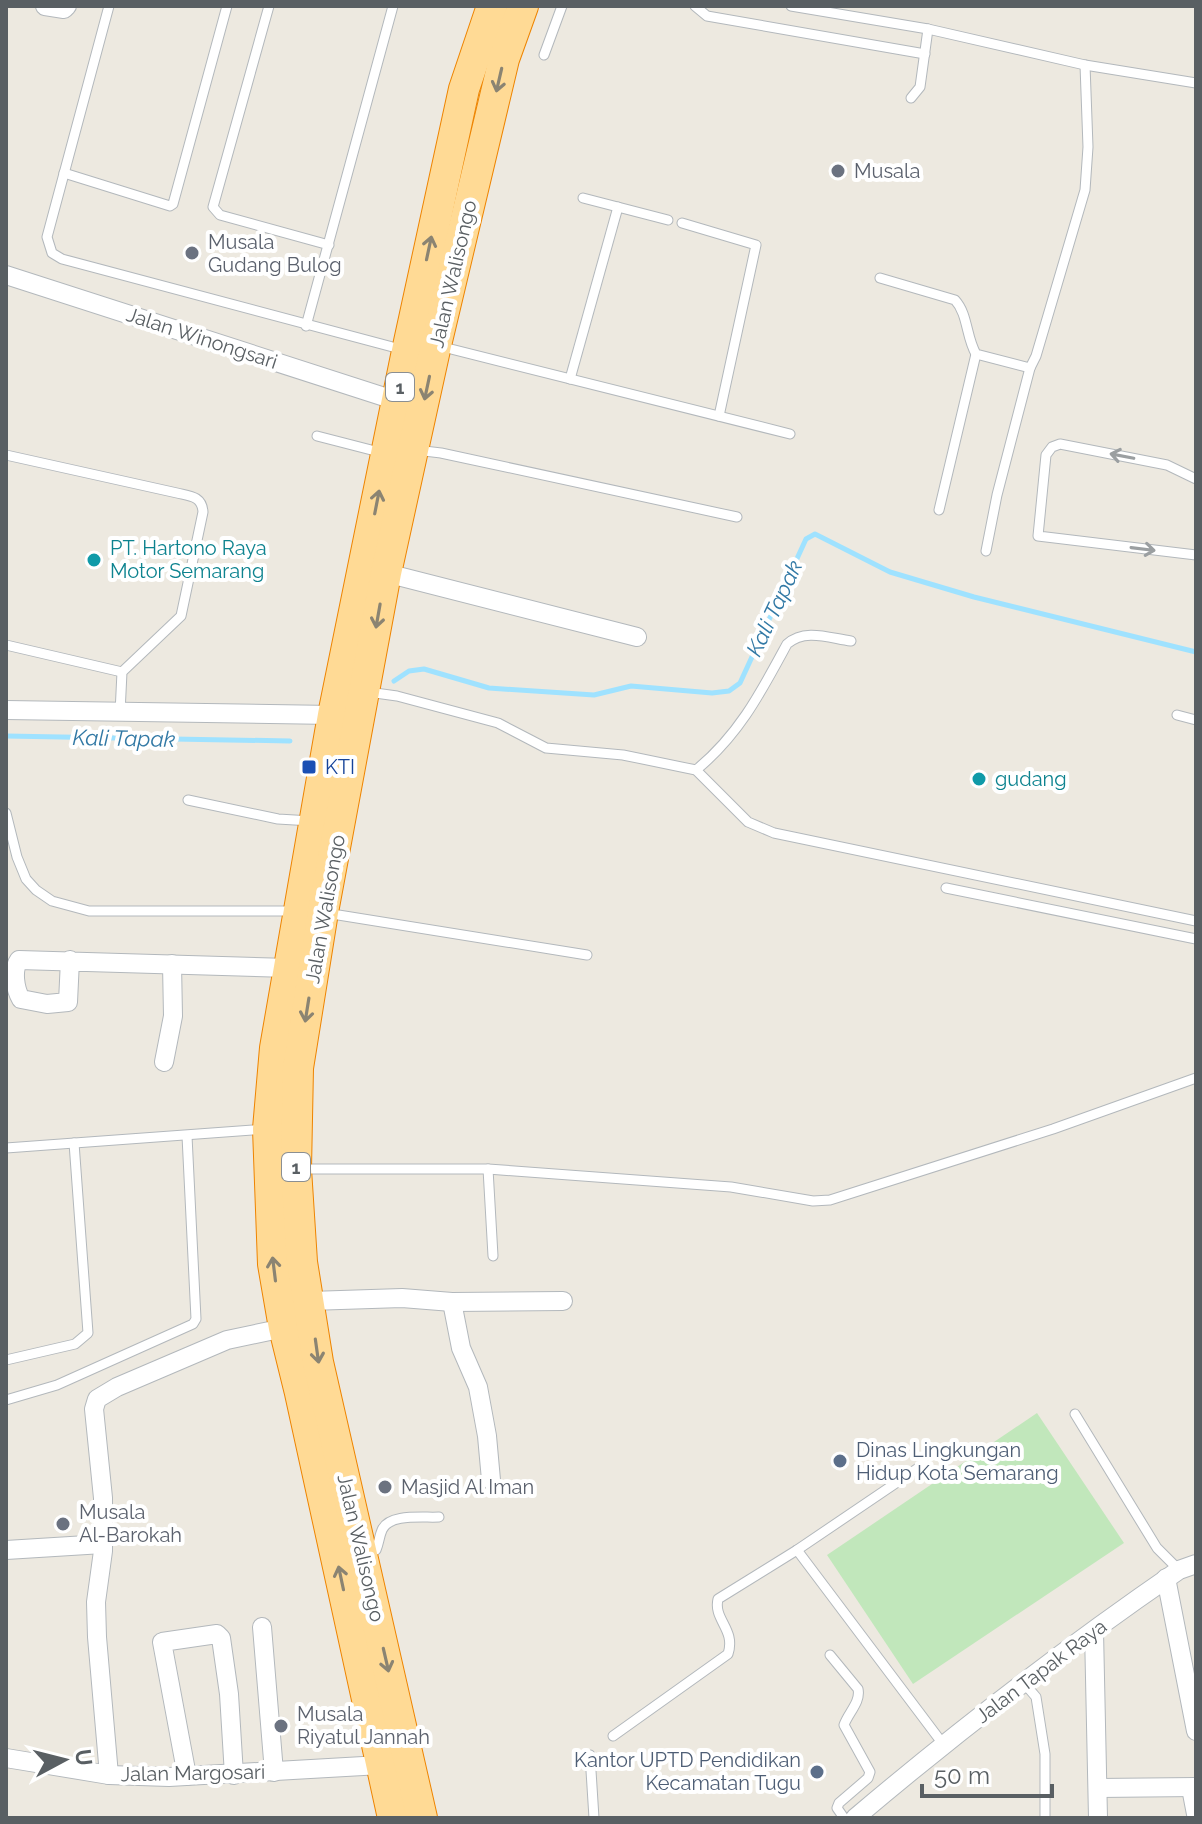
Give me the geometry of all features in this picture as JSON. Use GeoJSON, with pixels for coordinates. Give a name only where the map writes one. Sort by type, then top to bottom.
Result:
{"type":"FeatureCollection","features":[{"type":"Feature","properties":{"kind":"highway","name":"Jalan Walisongo"},"geometry":{"type":"LineString","coordinates":[[422,1818],[318,1362],[302,1262],[296,1169],[298,1068],[311,912],[314,821],[333,715],[400,452],[421,348],[464,89],[492,6]]}},
{"type":"Feature","properties":{"kind":"highway","name":"Jalan Walisongo"},"geometry":{"type":"LineString","coordinates":[[393,1818],[284,1328],[273,1264],[268,1129],[275,1048],[289,968],[311,912],[364,691],[386,573],[400,452],[397,401],[421,348],[504,59],[523,6]]}},
{"type":"Feature","properties":{"kind":"street"},"geometry":{"type":"LineString","coordinates":[[45,6],[64,9],[67,6]]}},
{"type":"Feature","properties":{"kind":"street","name":"Jalan Winongsari"},"geometry":{"type":"LineString","coordinates":[[6,275],[397,401]]}},
{"type":"Feature","properties":{"kind":"street"},"geometry":{"type":"LineString","coordinates":[[386,573],[637,637]]}},
{"type":"Feature","properties":{"kind":"street"},"geometry":{"type":"LineString","coordinates":[[6,710],[333,715]]}},
{"type":"Feature","properties":{"kind":"street"},"geometry":{"type":"LineString","coordinates":[[70,960],[289,968]]}},
{"type":"Feature","properties":{"kind":"street"},"geometry":{"type":"LineString","coordinates":[[164,1062],[173,1016],[172,964]]}},
{"type":"Feature","properties":{"kind":"street"},"geometry":{"type":"LineString","coordinates":[[310,1301],[402,1298],[452,1302],[563,1301]]}},
{"type":"Feature","properties":{"kind":"street"},"geometry":{"type":"LineString","coordinates":[[452,1302],[461,1348],[478,1387],[491,1480]]}},
{"type":"Feature","properties":{"kind":"street"},"geometry":{"type":"LineString","coordinates":[[109,1775],[97,1614],[103,1498],[94,1409],[97,1399],[117,1387],[227,1340],[284,1328]]}},
{"type":"Feature","properties":{"kind":"street"},"geometry":{"type":"LineString","coordinates":[[6,1550],[103,1544]]}},
{"type":"Feature","properties":{"kind":"street"},"geometry":{"type":"LineString","coordinates":[[1180,1571],[1196,1731]]}},
{"type":"Feature","properties":{"kind":"street","name":"Jalan Tapak Raya"},"geometry":{"type":"LineString","coordinates":[[855,1818],[943,1744],[1180,1571]]}},
{"type":"Feature","properties":{"kind":"street"},"geometry":{"type":"LineString","coordinates":[[262,1627],[274,1772]]}},
{"type":"Feature","properties":{"kind":"street"},"geometry":{"type":"LineString","coordinates":[[1094,1631],[1098,1818]]}},
{"type":"Feature","properties":{"kind":"street"},"geometry":{"type":"LineString","coordinates":[[187,1776],[162,1643],[164,1640],[217,1634],[220,1636],[229,1694],[234,1775]]}},
{"type":"Feature","properties":{"kind":"street","name":"Jalan Margosari"},"geometry":{"type":"LineString","coordinates":[[6,1758],[109,1775],[234,1775],[381,1765]]}},
{"type":"Feature","properties":{"kind":"street"},"geometry":{"type":"LineString","coordinates":[[1098,1788],[1194,1788],[1196,1814]]}},
{"type":"Feature","properties":{"kind":"lane"},"geometry":{"type":"LineString","coordinates":[[109,6],[47,237],[52,253],[62,259],[306,326],[570,379],[790,434]]}},
{"type":"Feature","properties":{"kind":"lane"},"geometry":{"type":"LineString","coordinates":[[64,173],[170,206],[173,204],[227,6]]}},
{"type":"Feature","properties":{"kind":"lane"},"geometry":{"type":"LineString","coordinates":[[269,6],[213,207],[220,215],[329,245]]}},
{"type":"Feature","properties":{"kind":"lane"},"geometry":{"type":"LineString","coordinates":[[306,326],[393,6]]}},
{"type":"Feature","properties":{"kind":"lane"},"geometry":{"type":"LineString","coordinates":[[544,55],[562,6]]}},
{"type":"Feature","properties":{"kind":"lane"},"geometry":{"type":"LineString","coordinates":[[695,6],[707,16],[925,54]]}},
{"type":"Feature","properties":{"kind":"lane"},"geometry":{"type":"LineString","coordinates":[[791,6],[928,29],[1085,65],[1196,83]]}},
{"type":"Feature","properties":{"kind":"lane"},"geometry":{"type":"LineString","coordinates":[[911,98],[920,87],[928,29]]}},
{"type":"Feature","properties":{"kind":"lane"},"geometry":{"type":"LineString","coordinates":[[986,551],[1030,368],[1085,190],[1088,147],[1085,65]]}},
{"type":"Feature","properties":{"kind":"lane"},"geometry":{"type":"LineString","coordinates":[[583,198],[668,220]]}},
{"type":"Feature","properties":{"kind":"lane"},"geometry":{"type":"LineString","coordinates":[[570,379],[618,207]]}},
{"type":"Feature","properties":{"kind":"lane"},"geometry":{"type":"LineString","coordinates":[[682,223],[756,245],[719,416]]}},
{"type":"Feature","properties":{"kind":"lane"},"geometry":{"type":"LineString","coordinates":[[880,278],[955,300],[976,354],[939,510]]}},
{"type":"Feature","properties":{"kind":"lane"},"geometry":{"type":"LineString","coordinates":[[976,354],[1030,368]]}},
{"type":"Feature","properties":{"kind":"lane"},"geometry":{"type":"LineString","coordinates":[[317,436],[400,452],[441,453],[737,517]]}},
{"type":"Feature","properties":{"kind":"lane"},"geometry":{"type":"LineString","coordinates":[[1196,479],[1167,465],[1060,444],[1052,447],[1046,455],[1038,536],[1196,555]]}},
{"type":"Feature","properties":{"kind":"lane"},"geometry":{"type":"LineString","coordinates":[[6,455],[198,498],[202,503],[203,512],[181,616],[122,672],[120,713]]}},
{"type":"Feature","properties":{"kind":"lane"},"geometry":{"type":"LineString","coordinates":[[696,770],[719,751],[740,727],[787,644],[794,637],[805,634],[851,641]]}},
{"type":"Feature","properties":{"kind":"lane"},"geometry":{"type":"LineString","coordinates":[[6,645],[122,672]]}},
{"type":"Feature","properties":{"kind":"lane"},"geometry":{"type":"LineString","coordinates":[[364,691],[397,696],[498,723],[546,748],[623,755],[696,770],[748,822],[758,828],[1196,921]]}},
{"type":"Feature","properties":{"kind":"lane"},"geometry":{"type":"LineString","coordinates":[[1177,715],[1196,720]]}},
{"type":"Feature","properties":{"kind":"lane"},"geometry":{"type":"LineString","coordinates":[[188,800],[278,819],[314,821]]}},
{"type":"Feature","properties":{"kind":"lane"},"geometry":{"type":"LineString","coordinates":[[6,813],[26,879],[52,901],[89,911],[311,912],[587,955]]}},
{"type":"Feature","properties":{"kind":"lane"},"geometry":{"type":"LineString","coordinates":[[946,888],[1196,939]]}},
{"type":"Feature","properties":{"kind":"lane"},"geometry":{"type":"LineString","coordinates":[[296,1169],[488,1169],[731,1187],[813,1201],[830,1200],[1053,1129],[1196,1078]]}},
{"type":"Feature","properties":{"kind":"lane"},"geometry":{"type":"LineString","coordinates":[[6,1148],[268,1129]]}},
{"type":"Feature","properties":{"kind":"lane"},"geometry":{"type":"LineString","coordinates":[[6,1400],[57,1385],[193,1324],[196,1319],[187,1136]]}},
{"type":"Feature","properties":{"kind":"lane"},"geometry":{"type":"LineString","coordinates":[[6,1360],[75,1344],[88,1333],[74,1143]]}},
{"type":"Feature","properties":{"kind":"lane"},"geometry":{"type":"LineString","coordinates":[[488,1169],[493,1256]]}},
{"type":"Feature","properties":{"kind":"lane"},"geometry":{"type":"LineString","coordinates":[[1075,1414],[1157,1548],[1180,1571]]}},
{"type":"Feature","properties":{"kind":"lane"},"geometry":{"type":"LineString","coordinates":[[613,1736],[728,1654],[731,1644],[729,1633],[717,1609],[718,1599],[924,1464]]}},
{"type":"Feature","properties":{"kind":"lane"},"geometry":{"type":"LineString","coordinates":[[362,1553],[376,1550],[381,1531],[396,1519],[439,1517]]}},
{"type":"Feature","properties":{"kind":"lane"},"geometry":{"type":"LineString","coordinates":[[797,1550],[943,1744]]}},
{"type":"Feature","properties":{"kind":"lane"},"geometry":{"type":"LineString","coordinates":[[830,1655],[858,1689],[860,1695],[844,1725],[870,1772],[868,1778],[839,1803],[837,1808],[844,1818]]}},
{"type":"Feature","properties":{"kind":"lane"},"geometry":{"type":"LineString","coordinates":[[1024,1683],[1036,1697],[1045,1754],[1045,1818]]}},
{"type":"Feature","properties":{"kind":"lane"},"geometry":{"type":"LineString","coordinates":[[590,1755],[594,1818]]}},
{"type":"Feature","properties":{"kind":"green space"},"geometry":{"type":"Polygon","coordinates":[[[1037,1413],[1124,1543],[913,1684],[827,1555],[1037,1413]]]}},
{"type":"Feature","properties":{"kind":"waterway","name":"Kali Tapak"},"geometry":{"type":"LineString","coordinates":[[394,681],[409,671],[424,669],[489,688],[594,695],[631,686],[712,693],[729,691],[740,683],[806,539],[815,534],[890,572],[974,597],[1196,652]]}},
{"type":"Feature","properties":{"kind":"waterway","name":"Kali Tapak"},"geometry":{"type":"LineString","coordinates":[[6,736],[290,741]]}},
{"type":"Feature","properties":{"kind":"place","name":"Musala"},"geometry":{"type":"Point","coordinates":[838,171]}},
{"type":"Feature","properties":{"kind":"place","name":"Musala Gudang Bulog"},"geometry":{"type":"Point","coordinates":[192,253]}},
{"type":"Feature","properties":{"kind":"place","name":"PT. Hartono Raya Motor Semarang"},"geometry":{"type":"Point","coordinates":[94,560]}},
{"type":"Feature","properties":{"kind":"place","name":"KTI"},"geometry":{"type":"Point","coordinates":[309,767]}},
{"type":"Feature","properties":{"kind":"place","name":"gudang"},"geometry":{"type":"Point","coordinates":[979,779]}},
{"type":"Feature","properties":{"kind":"place","name":"Dinas Lingkungan Hidup Kota Semarang"},"geometry":{"type":"Point","coordinates":[840,1461]}},
{"type":"Feature","properties":{"kind":"place","name":"Masjid Al Iman"},"geometry":{"type":"Point","coordinates":[385,1487]}},
{"type":"Feature","properties":{"kind":"place","name":"Musala Al-Barokah"},"geometry":{"type":"Point","coordinates":[63,1524]}},
{"type":"Feature","properties":{"kind":"place","name":"Musala Riyatul Jannah"},"geometry":{"type":"Point","coordinates":[281,1726]}},
{"type":"Feature","properties":{"kind":"place","name":"Kantor UPTD Pendidikan Kecamatan Tugu"},"geometry":{"type":"Point","coordinates":[817,1772]}}]}
